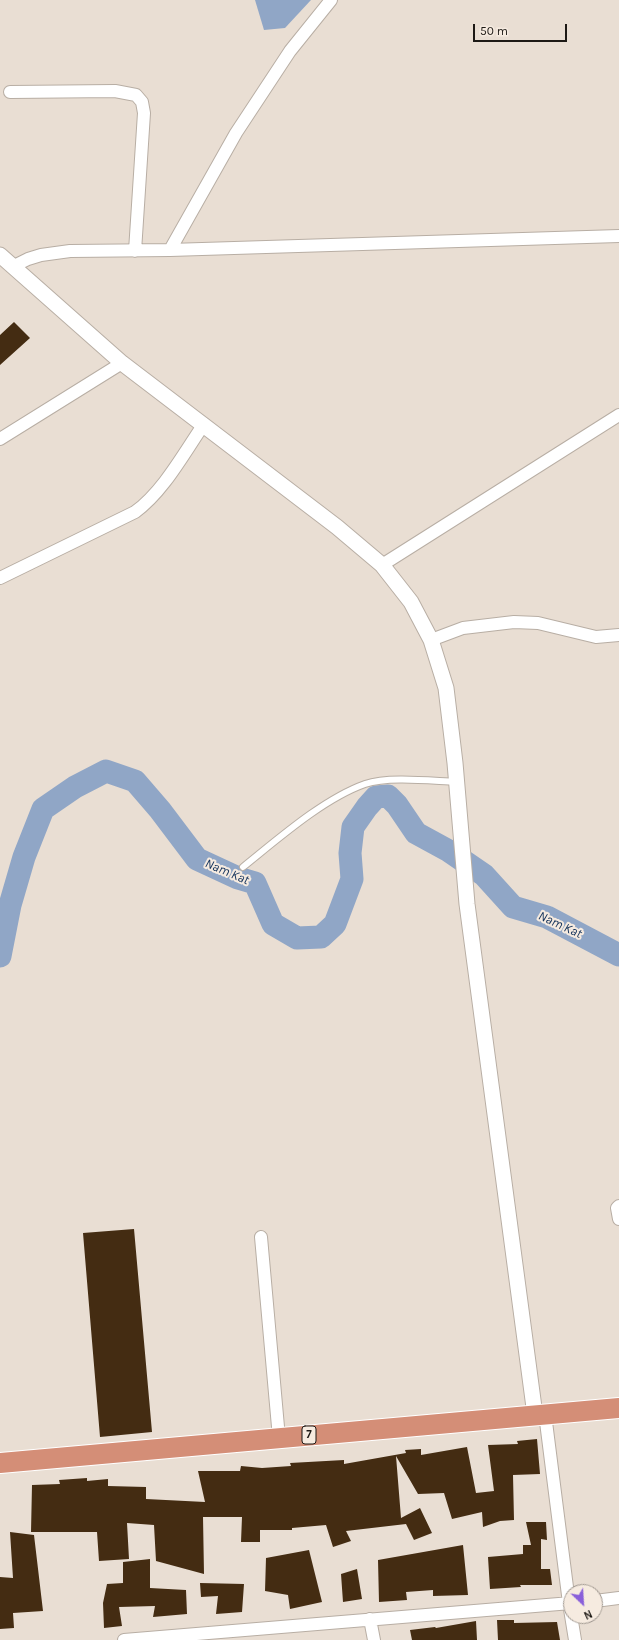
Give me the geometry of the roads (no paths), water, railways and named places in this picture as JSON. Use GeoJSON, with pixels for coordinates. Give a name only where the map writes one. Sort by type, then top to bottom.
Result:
{"type":"FeatureCollection","features":[{"type":"Feature","properties":{"kind":"highway","name":"7"},"geometry":{"type":"LineString","coordinates":[[0,1464],[619,1408]]}},
{"type":"Feature","properties":{"kind":"street"},"geometry":{"type":"LineString","coordinates":[[170,250],[236,133],[290,51],[331,0]]}},
{"type":"Feature","properties":{"kind":"street"},"geometry":{"type":"LineString","coordinates":[[10,92],[115,91],[136,95],[142,102],[144,113],[135,251]]}},
{"type":"Feature","properties":{"kind":"street"},"geometry":{"type":"LineString","coordinates":[[14,266],[28,259],[41,255],[70,251],[135,251],[619,236]]}},
{"type":"Feature","properties":{"kind":"street"},"geometry":{"type":"LineString","coordinates":[[0,255],[122,363],[204,424],[337,527],[382,565],[411,602],[430,640],[446,688],[462,835],[467,904],[540,1415],[567,1584]]}},
{"type":"Feature","properties":{"kind":"street"},"geometry":{"type":"LineString","coordinates":[[0,439],[122,363]]}},
{"type":"Feature","properties":{"kind":"street"},"geometry":{"type":"LineString","coordinates":[[382,565],[619,415]]}},
{"type":"Feature","properties":{"kind":"street"},"geometry":{"type":"LineString","coordinates":[[0,578],[135,512],[147,504],[204,424]]}},
{"type":"Feature","properties":{"kind":"street"},"geometry":{"type":"LineString","coordinates":[[430,640],[463,628],[514,622],[538,624],[596,637],[619,635]]}},
{"type":"Feature","properties":{"kind":"street"},"geometry":{"type":"LineString","coordinates":[[619,1206],[617,1208],[619,1219]]}},
{"type":"Feature","properties":{"kind":"street"},"geometry":{"type":"LineString","coordinates":[[261,1237],[279,1438]]}},
{"type":"Feature","properties":{"kind":"street"},"geometry":{"type":"LineString","coordinates":[[603,1600],[619,1598]]}},
{"type":"Feature","properties":{"kind":"street"},"geometry":{"type":"LineString","coordinates":[[124,1640],[563,1604]]}},
{"type":"Feature","properties":{"kind":"street"},"geometry":{"type":"LineString","coordinates":[[370,1619],[374,1640]]}},
{"type":"Feature","properties":{"kind":"street"},"geometry":{"type":"LineString","coordinates":[[573,1624],[576,1640]]}},
{"type":"Feature","properties":{"kind":"lane"},"geometry":{"type":"LineString","coordinates":[[243,867],[328,802],[365,784],[402,780],[456,782]]}},
{"type":"Feature","properties":{"kind":"water"},"geometry":{"type":"Polygon","coordinates":[[[255,0],[311,0],[285,28],[264,30],[255,0]]]}},
{"type":"Feature","properties":{"kind":"waterway","name":"Nam Kat"},"geometry":{"type":"LineString","coordinates":[[0,956],[10,905],[24,857],[43,809],[75,787],[106,771],[135,781],[160,810],[197,859],[238,878],[255,883],[273,924],[297,938],[321,937],[335,924],[352,879],[350,853],[353,827],[376,797],[388,796],[397,805],[416,833],[449,851],[484,875],[513,907],[547,917],[619,955]]}}]}
